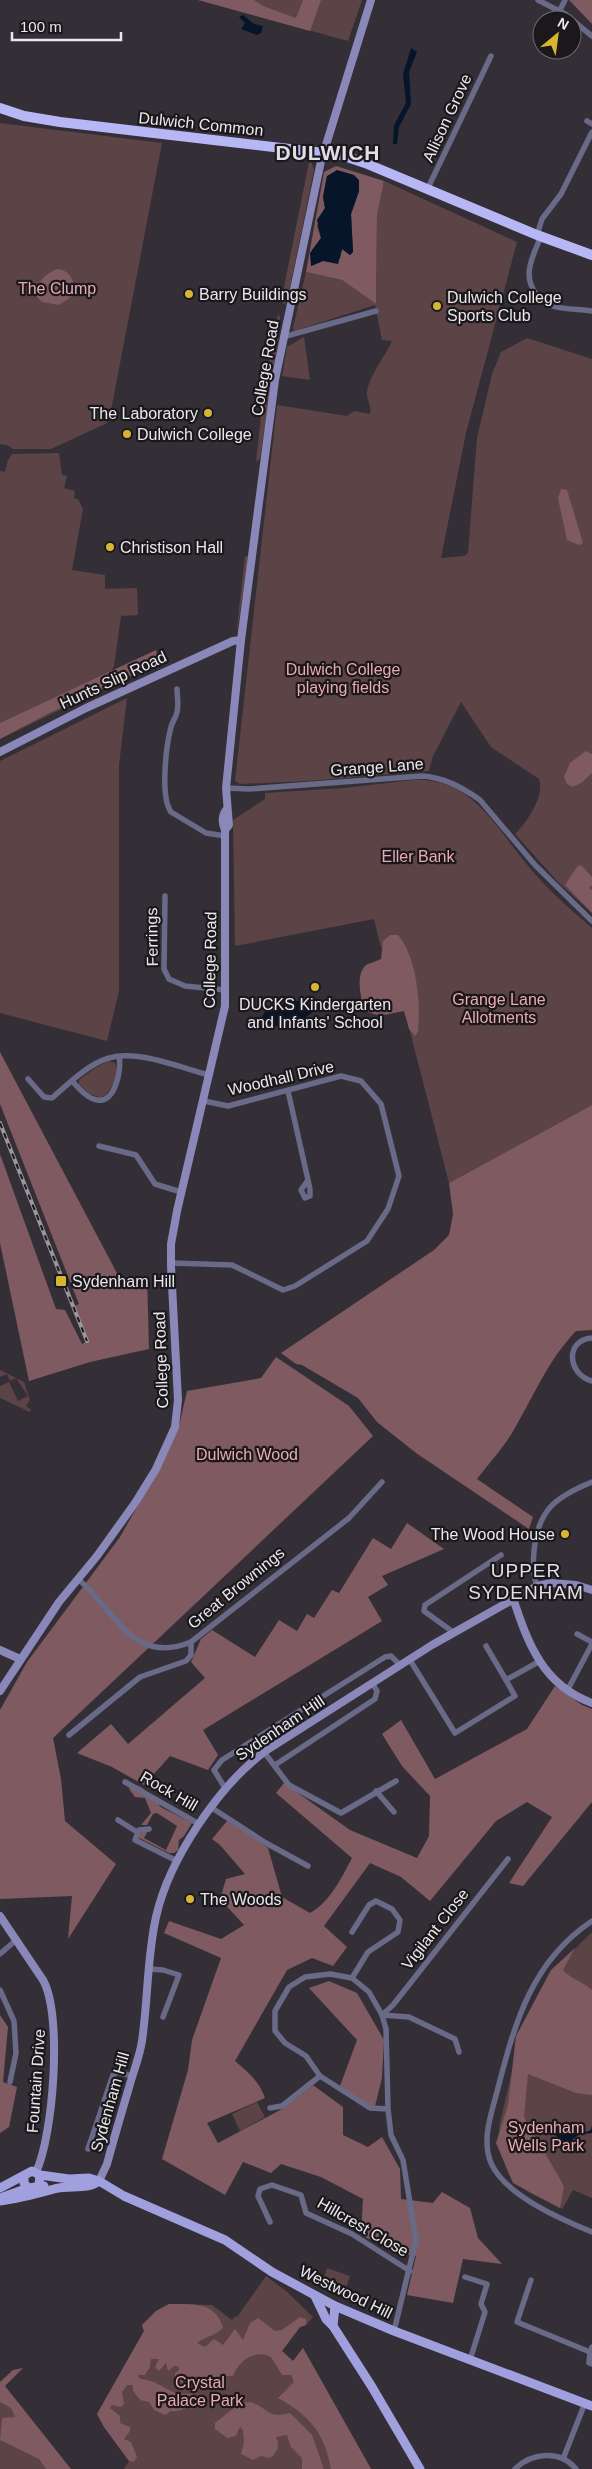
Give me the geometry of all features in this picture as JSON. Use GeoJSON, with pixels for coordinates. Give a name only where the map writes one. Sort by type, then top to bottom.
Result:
{"type":"FeatureCollection","features":[{"type":"Feature","properties":{"kind":"highway","name":"Dulwich Common"},"geometry":{"type":"LineString","coordinates":[[0,108],[24,116],[60,122],[323,153],[365,163],[539,236],[592,255]]}},
{"type":"Feature","properties":{"kind":"main road"},"geometry":{"type":"LineString","coordinates":[[0,2188],[24,2177],[29,2172],[38,2174],[39,2186]]}},
{"type":"Feature","properties":{"kind":"main road","name":"Westwood Hill"},"geometry":{"type":"LineString","coordinates":[[38,2174],[69,2179],[89,2178],[99,2181],[124,2196],[225,2240],[302,2289],[335,2306],[394,2331],[588,2405]]}},
{"type":"Feature","properties":{"kind":"main road"},"geometry":{"type":"LineString","coordinates":[[24,2177],[24,2183],[30,2192]]}},
{"type":"Feature","properties":{"kind":"main road"},"geometry":{"type":"LineString","coordinates":[[0,2200],[55,2188],[91,2187],[99,2181]]}},
{"type":"Feature","properties":{"kind":"main road"},"geometry":{"type":"LineString","coordinates":[[30,2192],[39,2186],[55,2188]]}},
{"type":"Feature","properties":{"kind":"main road"},"geometry":{"type":"LineString","coordinates":[[302,2289],[333,2326],[372,2387],[420,2469]]}},
{"type":"Feature","properties":{"kind":"main road"},"geometry":{"type":"LineString","coordinates":[[314,2296],[326,2319]]}},
{"type":"Feature","properties":{"kind":"main road"},"geometry":{"type":"LineString","coordinates":[[333,2326],[335,2306]]}},
{"type":"Feature","properties":{"kind":"street","name":"College Road"},"geometry":{"type":"LineString","coordinates":[[0,1691],[59,1602],[116,1531],[148,1483],[174,1428],[178,1400],[171,1263],[173,1227],[224,1010],[225,833],[222,824],[223,814],[226,810],[226,788],[241,640],[270,410],[283,338],[323,153],[371,0]]}},
{"type":"Feature","properties":{"kind":"street"},"geometry":{"type":"LineString","coordinates":[[538,0],[560,10],[565,0]]}},
{"type":"Feature","properties":{"kind":"street"},"geometry":{"type":"LineString","coordinates":[[582,28],[592,36]]}},
{"type":"Feature","properties":{"kind":"street","name":"Allison Grove"},"geometry":{"type":"LineString","coordinates":[[427,190],[492,56]]}},
{"type":"Feature","properties":{"kind":"street"},"geometry":{"type":"LineString","coordinates":[[592,132],[561,194],[542,219],[529,272],[534,291],[542,301],[552,306],[592,311]]}},
{"type":"Feature","properties":{"kind":"street"},"geometry":{"type":"LineString","coordinates":[[283,338],[376,311]]}},
{"type":"Feature","properties":{"kind":"street","name":"Hunts Slip Road"},"geometry":{"type":"LineString","coordinates":[[0,752],[157,675],[233,641],[241,640]]}},
{"type":"Feature","properties":{"kind":"street"},"geometry":{"type":"LineString","coordinates":[[177,689],[178,711],[171,725],[164,799],[170,812],[206,833],[225,833]]}},
{"type":"Feature","properties":{"kind":"street","name":"Grange Lane"},"geometry":{"type":"LineString","coordinates":[[226,788],[250,789],[422,776],[444,781],[469,792],[480,800],[535,865],[592,921]]}},
{"type":"Feature","properties":{"kind":"street","name":"Ferrings"},"geometry":{"type":"LineString","coordinates":[[165,896],[164,969],[169,979],[185,986],[225,990]]}},
{"type":"Feature","properties":{"kind":"street"},"geometry":{"type":"LineString","coordinates":[[28,1079],[44,1098],[49,1098],[109,1057],[130,1054],[209,1075]]}},
{"type":"Feature","properties":{"kind":"street"},"geometry":{"type":"LineString","coordinates":[[72,1081],[85,1094],[95,1100],[104,1100],[109,1096],[117,1080],[121,1065],[119,1057]]}},
{"type":"Feature","properties":{"kind":"street","name":"Woodhall Drive"},"geometry":{"type":"LineString","coordinates":[[171,1263],[232,1265],[283,1290],[294,1286],[320,1268],[352,1252],[367,1241],[379,1224],[398,1187],[400,1176],[384,1113],[375,1095],[360,1081],[341,1076],[228,1106],[204,1101]]}},
{"type":"Feature","properties":{"kind":"street"},"geometry":{"type":"LineString","coordinates":[[288,1091],[308,1180]]}},
{"type":"Feature","properties":{"kind":"street"},"geometry":{"type":"LineString","coordinates":[[99,1146],[136,1155],[155,1184],[181,1192]]}},
{"type":"Feature","properties":{"kind":"street"},"geometry":{"type":"LineString","coordinates":[[592,1338],[581,1341],[572,1355],[572,1362],[582,1376],[592,1382]]}},
{"type":"Feature","properties":{"kind":"street","name":"Great Brownings"},"geometry":{"type":"LineString","coordinates":[[78,1579],[134,1639],[161,1648],[176,1647],[191,1642],[349,1518],[382,1482]]}},
{"type":"Feature","properties":{"kind":"street"},"geometry":{"type":"LineString","coordinates":[[537,1586],[534,1559],[536,1536],[545,1512],[561,1497],[592,1482]]}},
{"type":"Feature","properties":{"kind":"street"},"geometry":{"type":"LineString","coordinates":[[453,1632],[424,1611],[425,1605],[501,1555]]}},
{"type":"Feature","properties":{"kind":"street","name":"Sydenham Hill"},"geometry":{"type":"LineString","coordinates":[[99,2181],[107,2164],[142,2043],[149,1969],[158,1908],[177,1861],[199,1824],[225,1788],[244,1767],[264,1752],[453,1632],[513,1598],[537,1586],[551,1583],[568,1584],[592,1590]]}},
{"type":"Feature","properties":{"kind":"street"},"geometry":{"type":"LineString","coordinates":[[513,1598],[540,1661],[555,1682],[567,1691],[592,1703]]}},
{"type":"Feature","properties":{"kind":"street"},"geometry":{"type":"LineString","coordinates":[[567,1691],[592,1643],[577,1634]]}},
{"type":"Feature","properties":{"kind":"street"},"geometry":{"type":"LineString","coordinates":[[68,1735],[140,1677],[186,1661],[191,1655],[191,1642]]}},
{"type":"Feature","properties":{"kind":"street"},"geometry":{"type":"LineString","coordinates":[[410,1660],[454,1733],[515,1696],[486,1646]]}},
{"type":"Feature","properties":{"kind":"street"},"geometry":{"type":"LineString","coordinates":[[0,1650],[20,1659]]}},
{"type":"Feature","properties":{"kind":"street"},"geometry":{"type":"LineString","coordinates":[[225,1788],[214,1770],[222,1760],[385,1657],[391,1656],[401,1666]]}},
{"type":"Feature","properties":{"kind":"street"},"geometry":{"type":"LineString","coordinates":[[506,1680],[540,1661]]}},
{"type":"Feature","properties":{"kind":"street"},"geometry":{"type":"LineString","coordinates":[[274,1764],[375,1699],[377,1691],[372,1684]]}},
{"type":"Feature","properties":{"kind":"street"},"geometry":{"type":"LineString","coordinates":[[264,1752],[288,1785],[340,1813],[396,1781]]}},
{"type":"Feature","properties":{"kind":"street","name":"Rock Hill"},"geometry":{"type":"LineString","coordinates":[[125,1782],[199,1824]]}},
{"type":"Feature","properties":{"kind":"street"},"geometry":{"type":"LineString","coordinates":[[376,1791],[394,1812]]}},
{"type":"Feature","properties":{"kind":"street"},"geometry":{"type":"LineString","coordinates":[[212,1808],[266,1843],[308,1866]]}},
{"type":"Feature","properties":{"kind":"street"},"geometry":{"type":"LineString","coordinates":[[118,1820],[137,1832]]}},
{"type":"Feature","properties":{"kind":"street"},"geometry":{"type":"LineString","coordinates":[[149,1828],[142,1828],[137,1832],[135,1838],[137,1842],[177,1861]]}},
{"type":"Feature","properties":{"kind":"street","name":"Vigilant Close"},"geometry":{"type":"LineString","coordinates":[[382,2015],[508,1859]]}},
{"type":"Feature","properties":{"kind":"street"},"geometry":{"type":"LineString","coordinates":[[352,1932],[369,1905],[376,1901],[392,1909],[400,1920],[398,1932],[368,1952],[352,1978]]}},
{"type":"Feature","properties":{"kind":"street","name":"Fountain Drive"},"geometry":{"type":"LineString","coordinates":[[0,1916],[48,1988],[53,2010],[55,2038],[53,2072],[44,2149],[38,2174]]}},
{"type":"Feature","properties":{"kind":"street"},"geometry":{"type":"LineString","coordinates":[[592,1921],[569,1939],[550,1960],[535,1983],[516,2021],[493,2107],[487,2145],[496,2171],[503,2182],[561,2218],[592,2232]]}},
{"type":"Feature","properties":{"kind":"street"},"geometry":{"type":"LineString","coordinates":[[0,1954],[15,1941]]}},
{"type":"Feature","properties":{"kind":"street"},"geometry":{"type":"LineString","coordinates":[[149,1969],[163,1970],[179,1975],[163,2017]]}},
{"type":"Feature","properties":{"kind":"street"},"geometry":{"type":"LineString","coordinates":[[388,2109],[370,2108],[320,2076],[306,2056],[285,2043],[275,2031],[274,2012],[289,1987],[304,1977],[330,1974],[352,1978],[368,1992],[382,2015],[386,2029],[388,2109],[392,2135],[403,2160],[416,2240],[394,2331]]}},
{"type":"Feature","properties":{"kind":"street"},"geometry":{"type":"LineString","coordinates":[[0,1990],[14,2021],[16,2053],[10,2082]]}},
{"type":"Feature","properties":{"kind":"street"},"geometry":{"type":"LineString","coordinates":[[382,2015],[409,2017],[455,2039],[459,2052]]}},
{"type":"Feature","properties":{"kind":"street"},"geometry":{"type":"LineString","coordinates":[[88,2149],[112,2075],[120,2073],[132,2076]]}},
{"type":"Feature","properties":{"kind":"street"},"geometry":{"type":"LineString","coordinates":[[270,2108],[282,2106],[320,2076]]}},
{"type":"Feature","properties":{"kind":"street","name":"Hillcrest Close"},"geometry":{"type":"LineString","coordinates":[[270,2222],[258,2196],[260,2189],[272,2185],[301,2196],[306,2213],[352,2234],[410,2271]]}},
{"type":"Feature","properties":{"kind":"street"},"geometry":{"type":"LineString","coordinates":[[465,2277],[487,2284],[481,2304],[485,2312],[470,2360]]}},
{"type":"Feature","properties":{"kind":"street"},"geometry":{"type":"LineString","coordinates":[[530,2280],[517,2322],[591,2349],[589,2364],[592,2364]]}},
{"type":"Feature","properties":{"kind":"street"},"geometry":{"type":"LineString","coordinates":[[563,2458],[588,2405]]}},
{"type":"Feature","properties":{"kind":"street"},"geometry":{"type":"LineString","coordinates":[[515,2469],[529,2458],[540,2455],[563,2458],[576,2469]]}},
{"type":"Feature","properties":{"kind":"green space"},"geometry":{"type":"Polygon","coordinates":[[[198,0],[362,0],[348,41],[198,0]]]}},
{"type":"Feature","properties":{"kind":"green space"},"geometry":{"type":"Polygon","coordinates":[[[198,0],[254,0],[263,6],[296,18],[303,0],[321,0],[310,31],[198,0]]]}},
{"type":"Feature","properties":{"kind":"green space"},"geometry":{"type":"Polygon","coordinates":[[[569,0],[592,0],[592,24],[582,14],[582,10],[579,10],[569,0]]]}},
{"type":"Feature","properties":{"kind":"green space"},"geometry":{"type":"Polygon","coordinates":[[[0,123],[162,143],[110,416],[107,423],[51,449],[13,449],[7,445],[0,444],[0,123]]]}},
{"type":"Feature","properties":{"kind":"green space"},"geometry":{"type":"Polygon","coordinates":[[[309,162],[312,163],[314,170],[285,304],[282,303],[282,297],[309,162]]]}},
{"type":"Feature","properties":{"kind":"green space"},"geometry":{"type":"Polygon","coordinates":[[[336,166],[384,181],[377,216],[376,304],[342,280],[306,272],[324,172],[336,166]],[[354,175],[327,176],[323,197],[325,208],[317,226],[321,238],[312,250],[311,266],[323,261],[340,259],[342,249],[350,255],[353,252],[351,214],[359,191],[354,175]]]}},
{"type":"Feature","properties":{"kind":"green space","name":"Dulwich College playing fields"},"geometry":{"type":"Polygon","coordinates":[[[384,181],[517,242],[466,433],[441,558],[464,556],[468,553],[477,438],[492,374],[501,352],[527,338],[592,359],[592,913],[558,882],[515,834],[525,823],[534,808],[539,793],[539,779],[491,747],[461,702],[433,756],[429,771],[308,781],[240,784],[235,781],[277,405],[347,416],[354,411],[370,414],[367,391],[374,372],[392,341],[382,340],[375,305],[294,331],[293,328],[306,272],[342,280],[376,304],[377,216],[384,181]]]}},
{"type":"Feature","properties":{"kind":"green space","name":"The Clump"},"geometry":{"type":"Polygon","coordinates":[[[57,269],[66,272],[71,278],[74,286],[73,296],[59,305],[42,302],[37,297],[37,287],[45,276],[57,269]]]}},
{"type":"Feature","properties":{"kind":"green space"},"geometry":{"type":"Polygon","coordinates":[[[278,314],[280,317],[279,332],[260,459],[256,462],[264,387],[278,314]]]}},
{"type":"Feature","properties":{"kind":"green space"},"geometry":{"type":"Polygon","coordinates":[[[304,337],[310,380],[282,376],[287,347],[304,337]]]}},
{"type":"Feature","properties":{"kind":"green space"},"geometry":{"type":"Polygon","coordinates":[[[59,453],[62,475],[67,476],[64,488],[75,491],[74,498],[78,499],[83,509],[72,570],[105,575],[105,589],[137,588],[138,615],[121,616],[114,666],[103,689],[0,739],[0,471],[5,472],[8,460],[12,454],[59,453]]]}},
{"type":"Feature","properties":{"kind":"green space"},"geometry":{"type":"Polygon","coordinates":[[[561,489],[567,490],[583,543],[579,545],[567,540],[558,498],[561,489]]]}},
{"type":"Feature","properties":{"kind":"green space"},"geometry":{"type":"Polygon","coordinates":[[[245,556],[249,556],[237,631],[237,627],[245,556]]]}},
{"type":"Feature","properties":{"kind":"green space"},"geometry":{"type":"Polygon","coordinates":[[[156,650],[159,663],[47,714],[0,739],[0,723],[156,650]]]}},
{"type":"Feature","properties":{"kind":"green space"},"geometry":{"type":"Polygon","coordinates":[[[127,698],[119,765],[119,991],[107,1041],[0,1013],[0,761],[127,698]]]}},
{"type":"Feature","properties":{"kind":"green space"},"geometry":{"type":"Polygon","coordinates":[[[586,751],[592,754],[592,773],[581,783],[572,787],[567,784],[564,777],[570,763],[586,751]]]}},
{"type":"Feature","properties":{"kind":"green space"},"geometry":{"type":"Polygon","coordinates":[[[413,780],[434,781],[451,787],[467,796],[481,808],[544,884],[592,928],[592,1105],[449,1183],[403,1004],[380,944],[374,919],[235,946],[233,820],[265,799],[265,793],[344,788],[413,780]]]}},
{"type":"Feature","properties":{"kind":"green space"},"geometry":{"type":"Polygon","coordinates":[[[581,865],[592,877],[592,885],[589,888],[592,890],[592,913],[565,885],[577,867],[581,865]]]}},
{"type":"Feature","properties":{"kind":"green space"},"geometry":{"type":"Polygon","coordinates":[[[390,935],[398,935],[410,956],[413,968],[419,1008],[418,1032],[415,1036],[409,1029],[404,1011],[379,1015],[369,1012],[364,1009],[360,993],[360,980],[363,969],[366,965],[381,959],[383,941],[390,935]]]}},
{"type":"Feature","properties":{"kind":"green space"},"geometry":{"type":"Polygon","coordinates":[[[0,1052],[119,1277],[147,1276],[149,1349],[90,1362],[29,1381],[0,1243],[0,1154],[56,1309],[65,1310],[82,1344],[87,1341],[72,1307],[79,1304],[0,1104],[0,1052]]]}},
{"type":"Feature","properties":{"kind":"green space"},"geometry":{"type":"Polygon","coordinates":[[[109,1061],[115,1063],[117,1067],[116,1077],[111,1087],[101,1098],[88,1093],[79,1084],[79,1080],[95,1068],[109,1061]]]}},
{"type":"Feature","properties":{"kind":"green space"},"geometry":{"type":"Polygon","coordinates":[[[592,1105],[592,1330],[576,1331],[557,1354],[508,1440],[477,1479],[533,1517],[529,1529],[416,1453],[377,1422],[358,1398],[302,1365],[296,1364],[281,1353],[434,1250],[449,1235],[453,1214],[449,1183],[592,1105]]]}},
{"type":"Feature","properties":{"kind":"green space","name":"Dulwich Wood"},"geometry":{"type":"Polygon","coordinates":[[[276,1357],[349,1406],[373,1436],[53,1738],[61,1779],[65,1821],[116,1864],[68,1939],[72,1896],[0,1899],[0,1710],[27,1662],[120,1537],[159,1468],[179,1426],[187,1391],[261,1378],[276,1357]]]}},
{"type":"Feature","properties":{"kind":"green space"},"geometry":{"type":"Polygon","coordinates":[[[0,1370],[16,1378],[10,1381],[7,1374],[0,1377],[0,1370]]]}},
{"type":"Feature","properties":{"kind":"green space"},"geometry":{"type":"Polygon","coordinates":[[[16,1378],[24,1382],[30,1400],[26,1406],[31,1410],[30,1412],[0,1398],[0,1386],[9,1382],[18,1401],[28,1396],[16,1378]]]}},
{"type":"Feature","properties":{"kind":"green space"},"geometry":{"type":"Polygon","coordinates":[[[407,1523],[444,1549],[382,1576],[388,1585],[368,1597],[382,1621],[203,1730],[218,1755],[208,1770],[170,1756],[144,1785],[112,1767],[77,1753],[111,1724],[128,1744],[205,1678],[191,1662],[201,1639],[212,1630],[255,1657],[279,1620],[297,1631],[307,1614],[314,1618],[332,1590],[339,1593],[373,1538],[391,1549],[407,1523]]]}},
{"type":"Feature","properties":{"kind":"green space"},"geometry":{"type":"Polygon","coordinates":[[[555,1686],[582,1705],[592,1709],[592,1802],[523,1886],[509,1883],[552,1817],[527,1802],[496,1821],[430,1901],[401,1877],[370,1863],[324,1926],[347,1947],[333,1966],[312,1958],[287,1970],[235,2061],[249,2073],[263,2092],[265,2098],[207,2123],[218,2143],[282,2109],[313,2085],[343,2107],[343,2135],[368,2147],[382,2137],[400,2169],[401,2199],[433,2203],[442,2192],[470,2208],[478,2238],[502,2264],[463,2259],[453,2303],[407,2295],[416,2256],[398,2253],[361,2235],[363,2199],[321,2177],[281,2164],[271,2173],[243,2162],[225,2195],[162,2159],[188,2070],[192,2040],[221,1958],[164,1933],[169,1921],[221,1939],[244,1925],[220,1899],[226,1879],[245,1874],[220,1845],[212,1839],[227,1821],[244,1829],[268,1848],[282,1897],[310,1913],[329,1896],[340,1881],[352,1858],[276,1793],[284,1783],[350,1830],[417,1858],[429,1836],[430,1796],[402,1766],[382,1734],[401,1720],[435,1779],[527,1729],[555,1686]]]}},
{"type":"Feature","properties":{"kind":"green space"},"geometry":{"type":"Polygon","coordinates":[[[133,1784],[141,1787],[161,1803],[159,1806],[192,1823],[184,1836],[179,1840],[178,1850],[174,1853],[169,1853],[139,1838],[138,1836],[143,1830],[148,1831],[144,1838],[166,1850],[177,1826],[157,1813],[153,1814],[147,1825],[141,1825],[151,1813],[145,1798],[135,1797],[129,1789],[133,1784]]]}},
{"type":"Feature","properties":{"kind":"green space","name":"Sydenham Wells Park"},"geometry":{"type":"Polygon","coordinates":[[[592,1932],[592,2198],[573,2190],[562,2209],[528,2192],[514,2181],[508,2173],[501,2153],[499,2127],[520,2037],[574,1950],[592,1932]]]}},
{"type":"Feature","properties":{"kind":"green space","name":"Sydenham Wells Park"},"geometry":{"type":"Polygon","coordinates":[[[575,1948],[563,1970],[592,1990],[592,2095],[576,2093],[528,2074],[524,2117],[564,2186],[560,2208],[513,2183],[496,2143],[508,2105],[516,2036],[551,1970],[575,1948]]]}},
{"type":"Feature","properties":{"kind":"green space"},"geometry":{"type":"Polygon","coordinates":[[[329,1981],[357,1993],[384,2040],[382,2078],[374,2110],[340,2086],[357,2040],[309,1988],[329,1981]]]}},
{"type":"Feature","properties":{"kind":"green space"},"geometry":{"type":"Polygon","coordinates":[[[0,2015],[8,2027],[3,2082],[17,2087],[9,2127],[0,2133],[0,2015]]]}},
{"type":"Feature","properties":{"kind":"green space"},"geometry":{"type":"Polygon","coordinates":[[[257,2102],[265,2117],[240,2131],[232,2114],[257,2102]]]}},
{"type":"Feature","properties":{"kind":"green space"},"geometry":{"type":"Polygon","coordinates":[[[327,2268],[350,2276],[346,2288],[323,2281],[327,2268]]]}},
{"type":"Feature","properties":{"kind":"green space","name":"Crystal Palace Park"},"geometry":{"type":"Polygon","coordinates":[[[266,2276],[286,2291],[313,2317],[306,2325],[300,2327],[282,2351],[293,2361],[303,2348],[371,2469],[124,2469],[129,2461],[104,2427],[97,2414],[144,2331],[142,2325],[156,2311],[169,2304],[212,2305],[232,2320],[235,2316],[237,2317],[266,2276]]]}},
{"type":"Feature","properties":{"kind":"green space"},"geometry":{"type":"Polygon","coordinates":[[[169,2304],[194,2304],[215,2313],[220,2319],[223,2328],[197,2343],[205,2347],[214,2339],[223,2345],[235,2329],[243,2340],[250,2323],[258,2318],[275,2331],[282,2330],[300,2317],[306,2319],[306,2325],[300,2327],[282,2351],[293,2361],[303,2348],[371,2469],[331,2469],[324,2445],[314,2426],[299,2411],[278,2398],[294,2382],[291,2375],[282,2375],[271,2357],[259,2354],[243,2361],[233,2376],[220,2376],[203,2385],[197,2376],[186,2386],[175,2377],[179,2367],[174,2366],[168,2371],[166,2363],[159,2371],[155,2367],[159,2359],[151,2359],[150,2367],[145,2375],[138,2375],[139,2378],[154,2382],[175,2393],[192,2394],[196,2399],[185,2408],[171,2411],[165,2415],[154,2410],[149,2402],[140,2400],[133,2391],[133,2385],[127,2385],[122,2392],[124,2404],[121,2407],[112,2405],[110,2408],[120,2416],[120,2423],[130,2427],[130,2431],[124,2439],[131,2442],[137,2457],[134,2462],[129,2461],[104,2427],[97,2414],[144,2331],[142,2325],[156,2311],[169,2304]]]}},
{"type":"Feature","properties":{"kind":"green space"},"geometry":{"type":"Polygon","coordinates":[[[23,2368],[5,2386],[71,2469],[46,2469],[39,2459],[0,2440],[2,2418],[15,2417],[11,2408],[0,2402],[0,2382],[13,2370],[23,2368]]]}},
{"type":"Feature","properties":{"kind":"green space"},"geometry":{"type":"Polygon","coordinates":[[[0,2391],[71,2469],[0,2469],[0,2391]]]}},
{"type":"Feature","properties":{"kind":"green space"},"geometry":{"type":"Polygon","coordinates":[[[250,2402],[272,2414],[290,2413],[312,2435],[324,2469],[302,2469],[302,2458],[291,2447],[287,2435],[276,2437],[278,2449],[270,2458],[261,2456],[253,2460],[241,2454],[244,2442],[243,2430],[240,2427],[236,2436],[227,2438],[215,2429],[215,2423],[240,2403],[250,2402]]]}},
{"type":"Feature","properties":{"kind":"water"},"geometry":{"type":"Polygon","coordinates":[[[243,15],[254,24],[263,26],[261,33],[257,35],[241,29],[245,23],[239,17],[243,15]]]}},
{"type":"Feature","properties":{"kind":"water"},"geometry":{"type":"Polygon","coordinates":[[[411,48],[417,52],[409,72],[411,104],[399,127],[397,144],[393,144],[394,125],[406,103],[403,74],[411,48]]]}},
{"type":"Feature","properties":{"kind":"water"},"geometry":{"type":"Polygon","coordinates":[[[337,170],[354,175],[359,180],[359,191],[351,214],[353,252],[350,255],[342,249],[338,264],[323,261],[311,266],[310,253],[321,238],[317,220],[325,208],[323,197],[327,176],[337,170]]]}},
{"type":"Feature","properties":{"kind":"water"},"geometry":{"type":"Polygon","coordinates":[[[302,1000],[313,1006],[312,1013],[304,1018],[284,1019],[277,1026],[270,1029],[263,1025],[261,1018],[265,1012],[278,1011],[283,1004],[302,1000]]]}},
{"type":"Feature","properties":{"kind":"water"},"geometry":{"type":"Polygon","coordinates":[[[592,2125],[592,2133],[580,2134],[569,2142],[560,2140],[552,2131],[566,2133],[580,2128],[586,2132],[591,2130],[592,2125]]]}},
{"type":"Feature","properties":{"kind":"railway"},"geometry":{"type":"LineString","coordinates":[[0,1123],[87,1341]]}},
{"type":"Feature","properties":{"kind":"place","name":"Barry Buildings"},"geometry":{"type":"Point","coordinates":[189,294]}},
{"type":"Feature","properties":{"kind":"place","name":"Dulwich College Sports Club"},"geometry":{"type":"Point","coordinates":[437,306]}},
{"type":"Feature","properties":{"kind":"place","name":"The Laboratory"},"geometry":{"type":"Point","coordinates":[208,413]}},
{"type":"Feature","properties":{"kind":"place","name":"Dulwich College"},"geometry":{"type":"Point","coordinates":[127,434]}},
{"type":"Feature","properties":{"kind":"place","name":"Christison Hall"},"geometry":{"type":"Point","coordinates":[110,547]}},
{"type":"Feature","properties":{"kind":"place","name":"DUCKS Kindergarten and Infants' School"},"geometry":{"type":"Point","coordinates":[315,987]}},
{"type":"Feature","properties":{"kind":"place","name":"Sydenham Hill"},"geometry":{"type":"Point","coordinates":[61,1281]}},
{"type":"Feature","properties":{"kind":"place","name":"The Wood House"},"geometry":{"type":"Point","coordinates":[565,1534]}},
{"type":"Feature","properties":{"kind":"place","name":"The Woods"},"geometry":{"type":"Point","coordinates":[190,1899]}},
{"type":"Feature","properties":{"kind":"district","name":"DULWICH"},"geometry":{"type":"Point","coordinates":[328,152]}},
{"type":"Feature","properties":{"kind":"district","name":"UPPER SYDENHAM"},"geometry":{"type":"Point","coordinates":[526,1581]}},
{"type":"Feature","properties":{"kind":"park label","name":"Eller Bank"},"geometry":{"type":"Point","coordinates":[418,856]}},
{"type":"Feature","properties":{"kind":"park label","name":"Grange Lane Allotments"},"geometry":{"type":"Point","coordinates":[499,1008]}}]}
